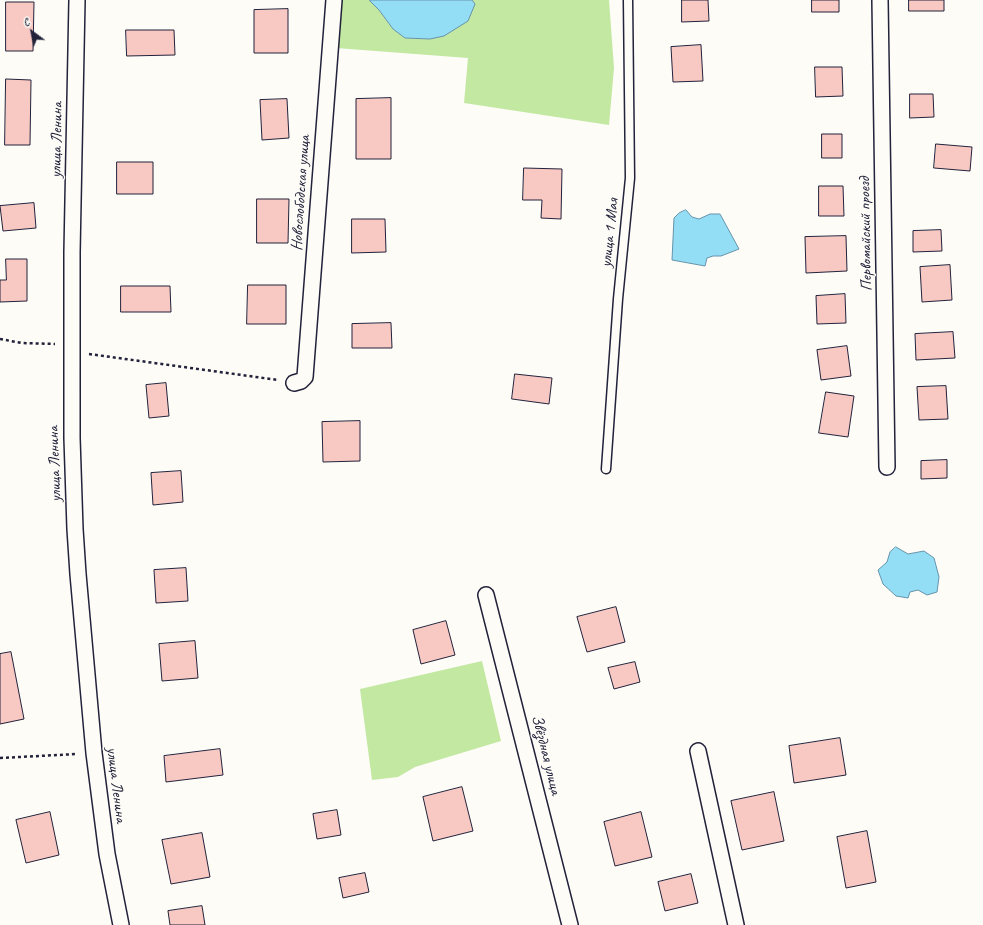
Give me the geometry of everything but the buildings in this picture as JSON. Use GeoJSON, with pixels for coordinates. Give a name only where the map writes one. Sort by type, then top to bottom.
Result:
{"type":"FeatureCollection","features":[{"type":"Feature","properties":{"kind":"street","name":"улица Ленина"},"geometry":{"type":"LineString","coordinates":[[77,0],[72,244],[72,438],[75,530],[94,753],[107,854],[121,925]]}},
{"type":"Feature","properties":{"kind":"street","name":"Новослободская улица"},"geometry":{"type":"LineString","coordinates":[[294,382],[301,381],[305,377],[334,0]]}},
{"type":"Feature","properties":{"kind":"street","name":"Первомайский проезд"},"geometry":{"type":"LineString","coordinates":[[880,0],[887,466]]}},
{"type":"Feature","properties":{"kind":"street","name":"Звёздная улица"},"geometry":{"type":"LineString","coordinates":[[486,595],[570,925]]}},
{"type":"Feature","properties":{"kind":"street"},"geometry":{"type":"LineString","coordinates":[[698,751],[736,925]]}},
{"type":"Feature","properties":{"kind":"lane","name":"улица 1 Мая"},"geometry":{"type":"LineString","coordinates":[[606,469],[618,299],[630,178],[628,0]]}},
{"type":"Feature","properties":{"kind":"path"},"geometry":{"type":"LineString","coordinates":[[0,339],[22,343],[72,348],[294,382]]}},
{"type":"Feature","properties":{"kind":"path"},"geometry":{"type":"LineString","coordinates":[[0,758],[94,753]]}},
{"type":"Feature","properties":{"kind":"green space"},"geometry":{"type":"Polygon","coordinates":[[[341,0],[370,0],[393,29],[405,38],[430,39],[475,4],[472,0],[609,0],[614,68],[609,125],[464,103],[468,58],[336,48],[341,0]]]}},
{"type":"Feature","properties":{"kind":"green space"},"geometry":{"type":"Polygon","coordinates":[[[482,661],[501,741],[415,767],[398,777],[372,780],[360,689],[482,661]]]}},
{"type":"Feature","properties":{"kind":"water"},"geometry":{"type":"Polygon","coordinates":[[[370,0],[472,0],[475,4],[468,21],[444,36],[430,39],[405,38],[393,29],[370,0]]]}},
{"type":"Feature","properties":{"kind":"water"},"geometry":{"type":"Polygon","coordinates":[[[686,210],[692,217],[699,219],[710,214],[720,214],[739,249],[721,256],[707,258],[705,266],[672,260],[674,218],[679,213],[686,210]]]}},
{"type":"Feature","properties":{"kind":"water"},"geometry":{"type":"Polygon","coordinates":[[[896,547],[908,554],[924,551],[934,558],[939,577],[937,592],[927,595],[918,590],[910,592],[908,598],[896,596],[883,584],[878,570],[887,562],[890,552],[896,547]]]}}]}
